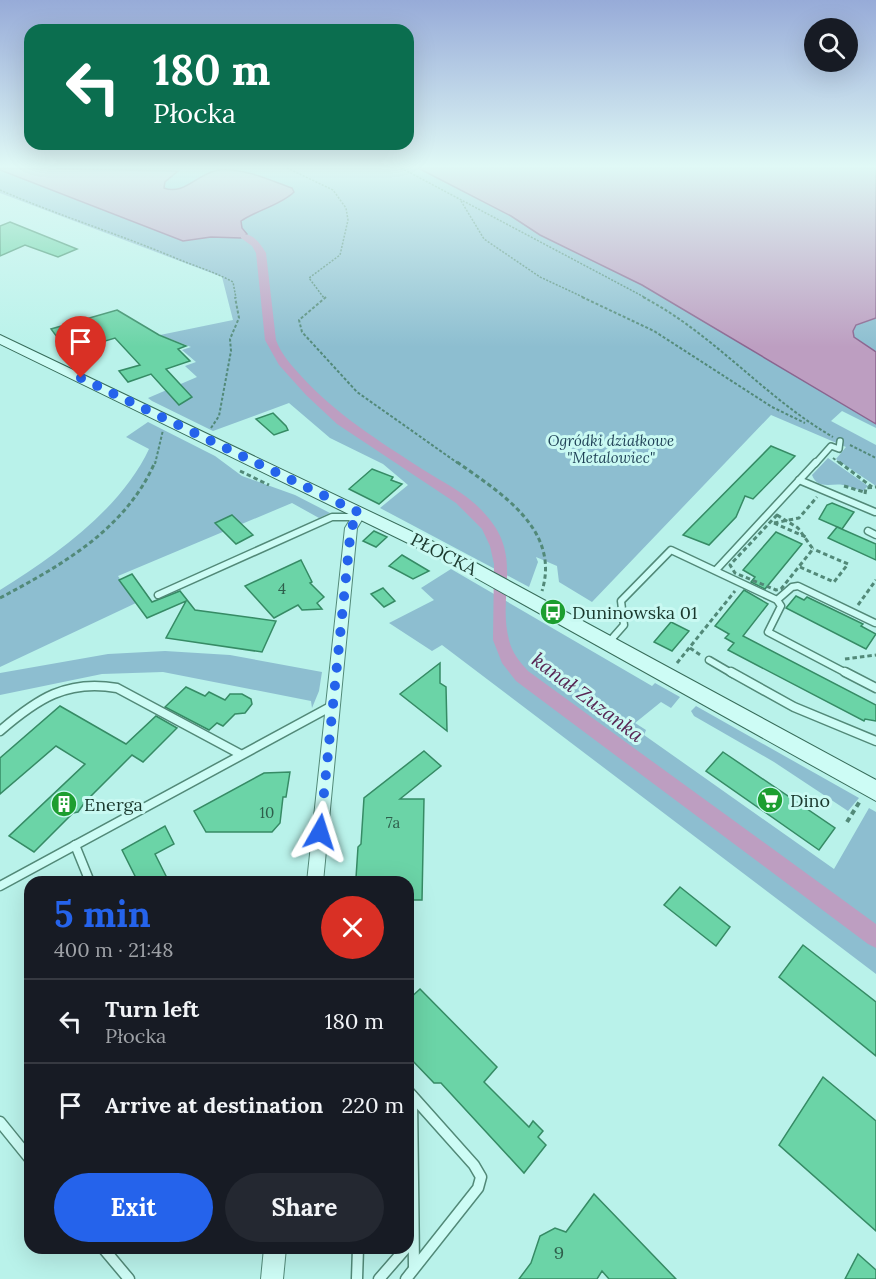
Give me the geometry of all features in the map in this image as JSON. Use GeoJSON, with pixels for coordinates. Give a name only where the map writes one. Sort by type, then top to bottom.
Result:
{"type":"FeatureCollection","features":[{"type":"Feature","properties":{"kind":"street","name":"PŁOCKA"},"geometry":{"type":"LineString","coordinates":[[0,339],[358,515],[478,571],[609,642],[873,793]]}},
{"type":"Feature","properties":{"kind":"street"},"geometry":{"type":"LineString","coordinates":[[316,876],[351,528],[358,515]]}},
{"type":"Feature","properties":{"kind":"street"},"geometry":{"type":"LineString","coordinates":[[272,1279],[274,1254]]}},
{"type":"Feature","properties":{"kind":"lane"},"geometry":{"type":"LineString","coordinates":[[716,570],[831,446],[839,448],[840,441]]}},
{"type":"Feature","properties":{"kind":"lane"},"geometry":{"type":"LineString","coordinates":[[799,480],[875,512]]}},
{"type":"Feature","properties":{"kind":"lane"},"geometry":{"type":"LineString","coordinates":[[158,594],[332,517],[358,515]]}},
{"type":"Feature","properties":{"kind":"lane"},"geometry":{"type":"LineString","coordinates":[[868,531],[876,535]]}},
{"type":"Feature","properties":{"kind":"lane"},"geometry":{"type":"LineString","coordinates":[[609,642],[624,625],[621,601],[668,551],[674,550],[777,600],[781,606],[768,632],[876,688]]}},
{"type":"Feature","properties":{"kind":"lane"},"geometry":{"type":"LineString","coordinates":[[777,600],[792,587],[798,586],[875,624]]}},
{"type":"Feature","properties":{"kind":"lane"},"geometry":{"type":"LineString","coordinates":[[708,660],[794,707],[876,741]]}},
{"type":"Feature","properties":{"kind":"lane"},"geometry":{"type":"LineString","coordinates":[[0,731],[26,707],[50,692],[100,683],[117,688],[240,754]]}},
{"type":"Feature","properties":{"kind":"lane"},"geometry":{"type":"LineString","coordinates":[[0,886],[334,705]]}},
{"type":"Feature","properties":{"kind":"lane"},"geometry":{"type":"LineString","coordinates":[[75,845],[88,876]]}},
{"type":"Feature","properties":{"kind":"lane"},"geometry":{"type":"LineString","coordinates":[[406,1279],[478,1188],[481,1177],[474,1165],[414,1098]]}},
{"type":"Feature","properties":{"kind":"lane"},"geometry":{"type":"LineString","coordinates":[[0,1122],[24,1152]]}},
{"type":"Feature","properties":{"kind":"lane"},"geometry":{"type":"LineString","coordinates":[[108,1254],[129,1279]]}},
{"type":"Feature","properties":{"kind":"lane"},"geometry":{"type":"LineString","coordinates":[[357,1279],[358,1254]]}},
{"type":"Feature","properties":{"kind":"lane"},"geometry":{"type":"LineString","coordinates":[[379,1279],[400,1254]]}},
{"type":"Feature","properties":{"kind":"lane"},"geometry":{"type":"LineString","coordinates":[[411,1254],[414,1268]]}},
{"type":"Feature","properties":{"kind":"path"},"geometry":{"type":"LineString","coordinates":[[103,228],[175,258],[210,269],[233,282],[239,318],[231,336],[231,351],[219,416],[213,426],[206,431]]}},
{"type":"Feature","properties":{"kind":"path"},"geometry":{"type":"LineString","coordinates":[[348,228],[342,251],[333,261],[316,270],[309,278],[326,297],[299,320],[302,332],[357,392],[512,501],[527,519],[538,539],[545,562],[547,579],[535,602]]}},
{"type":"Feature","properties":{"kind":"path"},"geometry":{"type":"LineString","coordinates":[[477,228],[484,239],[540,277],[654,331],[772,407],[827,434],[839,448]]}},
{"type":"Feature","properties":{"kind":"path"},"geometry":{"type":"LineString","coordinates":[[512,228],[674,313],[750,373],[805,421],[876,458]]}},
{"type":"Feature","properties":{"kind":"path"},"geometry":{"type":"LineString","coordinates":[[0,598],[31,581],[85,545],[128,510],[154,466],[163,427]]}},
{"type":"Feature","properties":{"kind":"path"},"geometry":{"type":"LineString","coordinates":[[823,454],[874,487]]}},
{"type":"Feature","properties":{"kind":"path"},"geometry":{"type":"LineString","coordinates":[[771,523],[799,518],[824,490],[838,486],[864,492],[867,497]]}},
{"type":"Feature","properties":{"kind":"path"},"geometry":{"type":"LineString","coordinates":[[864,492],[866,488],[874,487]]}},
{"type":"Feature","properties":{"kind":"path"},"geometry":{"type":"LineString","coordinates":[[800,567],[834,582],[848,564],[813,549],[808,538],[791,521],[777,514],[731,564],[731,570],[767,589],[780,590],[813,549]]}},
{"type":"Feature","properties":{"kind":"path"},"geometry":{"type":"LineString","coordinates":[[771,523],[808,538]]}},
{"type":"Feature","properties":{"kind":"path"},"geometry":{"type":"LineString","coordinates":[[852,612],[876,580]]}},
{"type":"Feature","properties":{"kind":"path"},"geometry":{"type":"LineString","coordinates":[[673,668],[742,583]]}},
{"type":"Feature","properties":{"kind":"path"},"geometry":{"type":"LineString","coordinates":[[825,662],[876,655]]}},
{"type":"Feature","properties":{"kind":"path"},"geometry":{"type":"LineString","coordinates":[[847,822],[861,801],[873,793]]}},
{"type":"Feature","properties":{"kind":"green space","name":"Ogródki działkowe \"Metalowiec\""},"geometry":{"type":"Polygon","coordinates":[[[92,228],[876,228],[876,428],[842,411],[831,421],[876,445],[876,486],[836,459],[846,447],[771,415],[592,602],[559,582],[557,566],[536,557],[538,562],[529,587],[380,508],[408,485],[383,464],[330,438],[289,403],[213,431],[148,398],[197,377],[185,366],[196,362],[182,350],[191,347],[160,335],[233,320],[222,277],[92,228]]]}},
{"type":"Feature","properties":{"kind":"green space"},"geometry":{"type":"Polygon","coordinates":[[[148,422],[215,456],[242,476],[295,495],[330,513],[319,518],[292,503],[118,576],[136,603],[0,667],[0,590],[64,546],[85,529],[122,492],[149,449],[126,437],[148,422]]]}},
{"type":"Feature","properties":{"kind":"green space"},"geometry":{"type":"Polygon","coordinates":[[[828,458],[868,486],[863,491],[843,485],[818,483],[812,475],[828,458]]]}},
{"type":"Feature","properties":{"kind":"green space"},"geometry":{"type":"Polygon","coordinates":[[[451,569],[652,686],[655,683],[680,697],[671,708],[661,702],[635,723],[646,730],[644,735],[834,869],[869,808],[876,812],[876,974],[442,645],[432,651],[389,623],[434,600],[421,588],[451,569]]]}},
{"type":"Feature","properties":{"kind":"green space"},"geometry":{"type":"Polygon","coordinates":[[[165,651],[230,655],[322,672],[319,691],[312,708],[311,701],[163,672],[102,674],[0,695],[0,673],[108,654],[165,651]]]}},
{"type":"Feature","properties":{"kind":"green space"},"geometry":{"type":"Polygon","coordinates":[[[696,706],[859,798],[848,811],[774,762],[694,716],[691,711],[696,706]]]}},
{"type":"Feature","properties":{"kind":"shaded area"},"geometry":{"type":"Polygon","coordinates":[[[149,228],[242,228],[247,234],[241,238],[211,237],[183,241],[149,228]]]}},
{"type":"Feature","properties":{"kind":"shaded area"},"geometry":{"type":"Polygon","coordinates":[[[529,228],[876,228],[876,318],[856,325],[853,331],[854,337],[876,352],[876,424],[642,285],[529,228]]]}},
{"type":"Feature","properties":{"kind":"building"},"geometry":{"type":"Polygon","coordinates":[[[0,228],[24,228],[77,249],[58,257],[25,245],[0,256],[0,228]]]}},
{"type":"Feature","properties":{"kind":"building"},"geometry":{"type":"Polygon","coordinates":[[[117,310],[159,335],[186,346],[178,349],[190,361],[166,369],[192,397],[179,405],[151,374],[128,382],[119,371],[140,365],[115,338],[68,352],[51,329],[117,310]]]}},
{"type":"Feature","properties":{"kind":"building"},"geometry":{"type":"Polygon","coordinates":[[[273,413],[288,430],[274,435],[256,419],[273,413]]]}},
{"type":"Feature","properties":{"kind":"building"},"geometry":{"type":"Polygon","coordinates":[[[771,446],[795,456],[753,499],[745,496],[736,517],[709,545],[683,535],[771,446]]]}},
{"type":"Feature","properties":{"kind":"building"},"geometry":{"type":"Polygon","coordinates":[[[372,469],[393,477],[391,480],[402,484],[379,504],[349,489],[372,469]]]}},
{"type":"Feature","properties":{"kind":"building"},"geometry":{"type":"Polygon","coordinates":[[[832,503],[854,512],[842,529],[819,519],[827,505],[832,503]]]}},
{"type":"Feature","properties":{"kind":"building"},"geometry":{"type":"Polygon","coordinates":[[[232,515],[253,535],[236,544],[215,523],[232,515]]]}},
{"type":"Feature","properties":{"kind":"building"},"geometry":{"type":"Polygon","coordinates":[[[837,527],[876,544],[876,560],[828,538],[837,527]]]}},
{"type":"Feature","properties":{"kind":"building"},"geometry":{"type":"Polygon","coordinates":[[[374,531],[387,537],[376,547],[363,541],[374,531]]]}},
{"type":"Feature","properties":{"kind":"building"},"geometry":{"type":"Polygon","coordinates":[[[776,532],[802,544],[765,589],[751,582],[755,577],[743,570],[776,532]]]}},
{"type":"Feature","properties":{"kind":"building"},"geometry":{"type":"Polygon","coordinates":[[[402,555],[429,571],[413,579],[389,566],[402,555]]]}},
{"type":"Feature","properties":{"kind":"building"},"geometry":{"type":"Polygon","coordinates":[[[301,560],[312,582],[310,583],[324,597],[317,603],[322,609],[302,610],[298,605],[274,618],[245,586],[301,560]]]}},
{"type":"Feature","properties":{"kind":"building"},"geometry":{"type":"Polygon","coordinates":[[[132,574],[152,602],[180,591],[195,610],[276,621],[262,652],[166,638],[186,601],[147,618],[119,580],[132,574]]]}},
{"type":"Feature","properties":{"kind":"building"},"geometry":{"type":"Polygon","coordinates":[[[383,588],[395,601],[384,607],[371,594],[383,588]]]}},
{"type":"Feature","properties":{"kind":"building"},"geometry":{"type":"Polygon","coordinates":[[[744,590],[768,604],[743,636],[876,705],[876,721],[865,719],[864,721],[728,650],[734,643],[725,638],[729,634],[715,626],[744,590]]]}},
{"type":"Feature","properties":{"kind":"building"},"geometry":{"type":"Polygon","coordinates":[[[796,596],[804,600],[807,597],[863,624],[861,626],[876,634],[866,649],[786,608],[796,596]]]}},
{"type":"Feature","properties":{"kind":"building"},"geometry":{"type":"Polygon","coordinates":[[[671,622],[689,631],[672,651],[654,642],[671,622]]]}},
{"type":"Feature","properties":{"kind":"building"},"geometry":{"type":"Polygon","coordinates":[[[440,663],[440,683],[446,687],[447,731],[400,694],[440,663]]]}},
{"type":"Feature","properties":{"kind":"building"},"geometry":{"type":"Polygon","coordinates":[[[186,687],[205,696],[209,692],[225,700],[230,694],[242,694],[251,699],[252,704],[245,713],[235,714],[223,726],[217,723],[209,730],[165,707],[186,687]]]}},
{"type":"Feature","properties":{"kind":"building"},"geometry":{"type":"Polygon","coordinates":[[[60,706],[126,744],[156,716],[177,728],[143,762],[132,755],[78,812],[73,813],[34,852],[9,836],[85,764],[56,746],[0,794],[0,758],[60,706]]]}},
{"type":"Feature","properties":{"kind":"building"},"geometry":{"type":"Polygon","coordinates":[[[424,751],[441,766],[400,799],[424,799],[422,900],[414,900],[414,876],[356,876],[364,798],[424,751]]]}},
{"type":"Feature","properties":{"kind":"building","name":"Dino"},"geometry":{"type":"Polygon","coordinates":[[[723,752],[835,828],[819,850],[706,771],[723,752]]]}},
{"type":"Feature","properties":{"kind":"building"},"geometry":{"type":"Polygon","coordinates":[[[290,772],[286,797],[283,797],[280,823],[272,832],[206,832],[194,811],[264,773],[290,772]]]}},
{"type":"Feature","properties":{"kind":"building"},"geometry":{"type":"Polygon","coordinates":[[[165,826],[174,844],[155,854],[166,876],[135,876],[122,850],[165,826]]]}},
{"type":"Feature","properties":{"kind":"building"},"geometry":{"type":"Polygon","coordinates":[[[680,887],[730,927],[716,946],[664,905],[680,887]]]}},
{"type":"Feature","properties":{"kind":"building"},"geometry":{"type":"Polygon","coordinates":[[[803,945],[876,1002],[876,1056],[779,977],[803,945]]]}},
{"type":"Feature","properties":{"kind":"building"},"geometry":{"type":"Polygon","coordinates":[[[420,989],[497,1067],[484,1082],[529,1127],[533,1121],[543,1131],[538,1137],[546,1145],[524,1173],[441,1083],[434,1083],[414,1062],[414,994],[420,989]]]}},
{"type":"Feature","properties":{"kind":"building"},"geometry":{"type":"Polygon","coordinates":[[[823,1077],[876,1121],[876,1231],[779,1145],[823,1077]]]}},
{"type":"Feature","properties":{"kind":"building"},"geometry":{"type":"Polygon","coordinates":[[[594,1194],[676,1279],[609,1279],[602,1271],[597,1279],[519,1279],[531,1263],[540,1236],[555,1228],[566,1232],[594,1194]]]}},
{"type":"Feature","properties":{"kind":"building"},"geometry":{"type":"Polygon","coordinates":[[[858,1254],[876,1270],[876,1279],[845,1279],[858,1254]]]}},
{"type":"Feature","properties":{"kind":"waterway","name":"kanał Zuzanka"},"geometry":{"type":"LineString","coordinates":[[244,236],[256,244],[261,253],[270,340],[273,348],[295,376],[341,421],[374,445],[461,500],[488,527],[497,546],[501,564],[499,622],[501,640],[508,658],[522,676],[876,937]]}},
{"type":"Feature","properties":{"kind":"place","name":"Duninowska 01"},"geometry":{"type":"Point","coordinates":[553,612]}},
{"type":"Feature","properties":{"kind":"place","name":"Dino"},"geometry":{"type":"Point","coordinates":[770,800]}},
{"type":"Feature","properties":{"kind":"place","name":"Energa"},"geometry":{"type":"Point","coordinates":[64,804]}},
{"type":"Feature","properties":{"kind":"route"},"geometry":{"type":"LineString","coordinates":[[81,378],[360,513],[352,522],[351,528],[320,832]]}}]}
